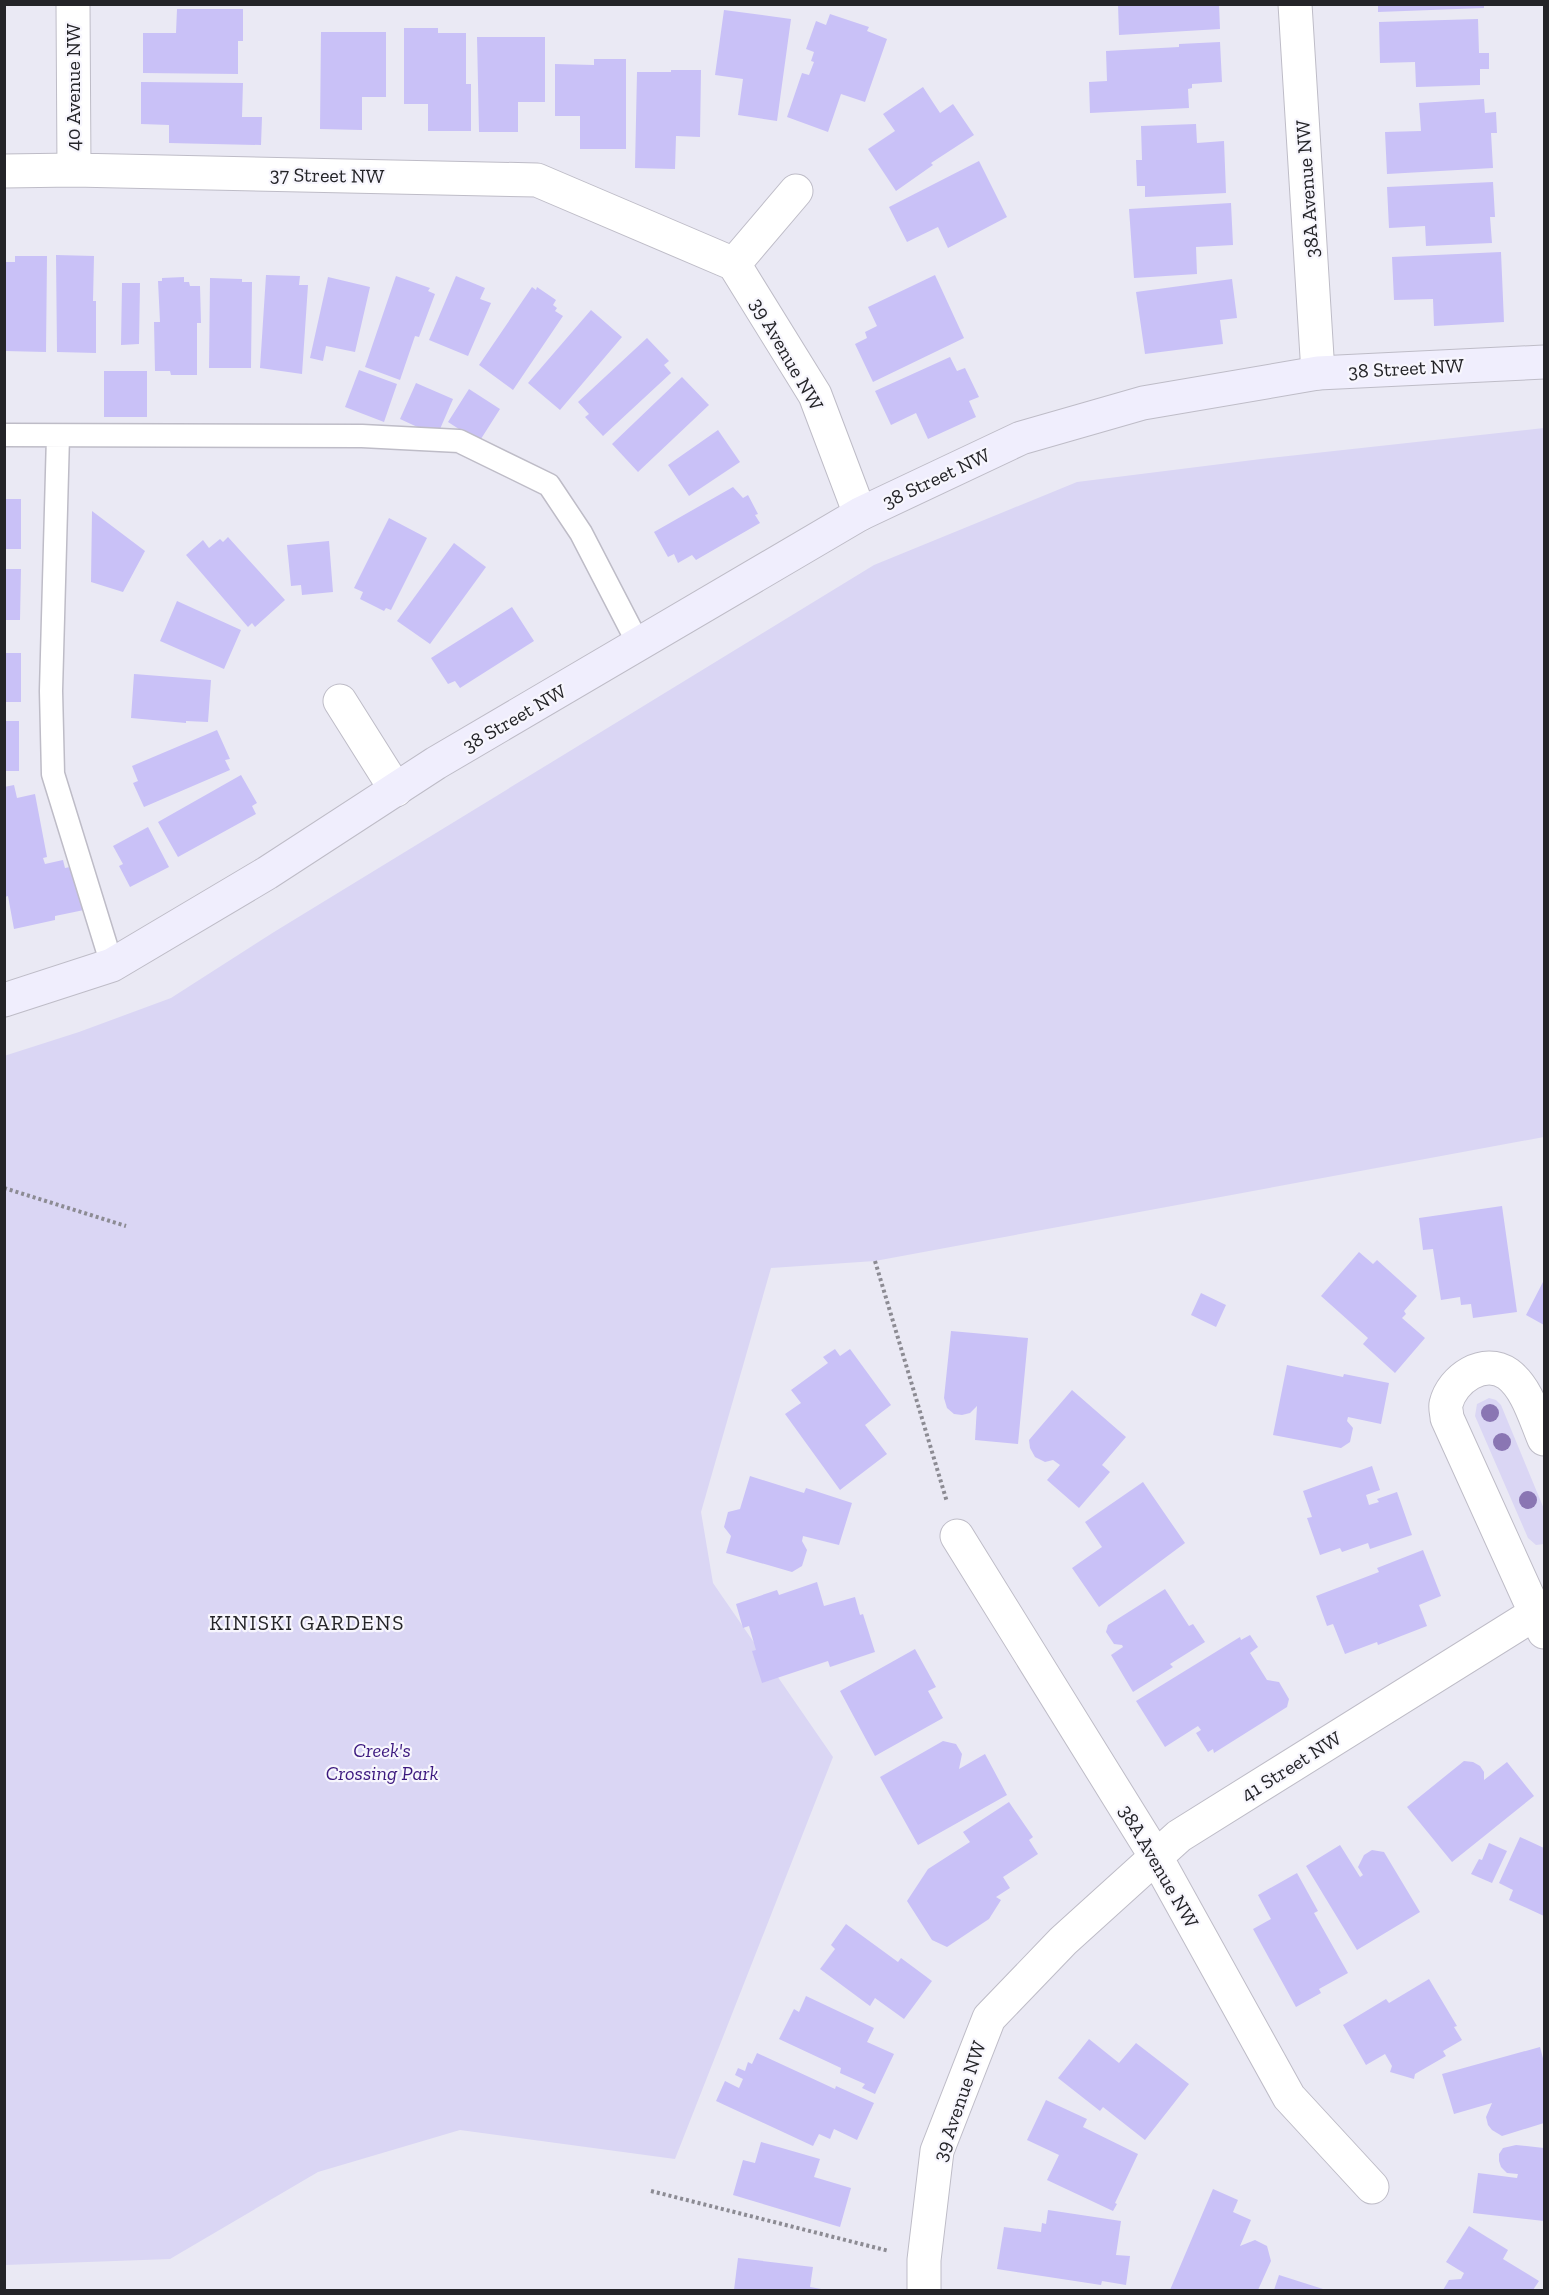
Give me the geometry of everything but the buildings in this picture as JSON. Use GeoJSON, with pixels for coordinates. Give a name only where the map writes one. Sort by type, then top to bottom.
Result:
{"type":"FeatureCollection","features":[{"type":"Feature","properties":{"kind":"street","name":"40 Avenue NW"},"geometry":{"type":"LineString","coordinates":[[73,4],[74,170]]}},
{"type":"Feature","properties":{"kind":"street","name":"38A Avenue NW"},"geometry":{"type":"LineString","coordinates":[[1295,4],[1318,373]]}},
{"type":"Feature","properties":{"kind":"street","name":"37 Street NW"},"geometry":{"type":"LineString","coordinates":[[4,171],[74,170],[537,180],[734,264]]}},
{"type":"Feature","properties":{"kind":"street"},"geometry":{"type":"LineString","coordinates":[[734,264],[796,190]]}},
{"type":"Feature","properties":{"kind":"street","name":"39 Avenue NW"},"geometry":{"type":"LineString","coordinates":[[734,264],[815,395],[860,514]]}},
{"type":"Feature","properties":{"kind":"street","name":"38 Street NW"},"geometry":{"type":"LineString","coordinates":[[4,1000],[112,965],[267,873],[436,764],[860,514],[1021,438],[1143,403],[1318,373],[1545,362]]}},
{"type":"Feature","properties":{"kind":"street"},"geometry":{"type":"LineString","coordinates":[[340,701],[396,790]]}},
{"type":"Feature","properties":{"kind":"street","name":"41 Street NW"},"geometry":{"type":"LineString","coordinates":[[1063,1941],[1179,1836],[1542,1618],[1454,1436],[1447,1418],[1446,1405],[1452,1390],[1462,1378],[1479,1369],[1493,1368],[1506,1373],[1525,1395],[1545,1439]]}},
{"type":"Feature","properties":{"kind":"street","name":"38A Avenue NW"},"geometry":{"type":"LineString","coordinates":[[957,1536],[1156,1857],[1289,2097],[1372,2187]]}},
{"type":"Feature","properties":{"kind":"street","name":"39 Avenue NW"},"geometry":{"type":"LineString","coordinates":[[924,2275],[937,2151],[989,2018],[1063,1941]]}},
{"type":"Feature","properties":{"kind":"lane"},"geometry":{"type":"LineString","coordinates":[[4,435],[362,436],[459,441],[549,485],[581,534],[639,645]]}},
{"type":"Feature","properties":{"kind":"lane"},"geometry":{"type":"LineString","coordinates":[[58,436],[51,691],[53,774],[112,965]]}},
{"type":"Feature","properties":{"kind":"path"},"geometry":{"type":"LineString","coordinates":[[4,1188],[126,1227]]}},
{"type":"Feature","properties":{"kind":"path"},"geometry":{"type":"LineString","coordinates":[[875,1261],[957,1536]]}},
{"type":"Feature","properties":{"kind":"path"},"geometry":{"type":"LineString","coordinates":[[651,2191],[924,2275]]}},
{"type":"Feature","properties":{"kind":"green space","name":"Creek's Crossing Park"},"geometry":{"type":"Polygon","coordinates":[[[1544,428],[1544,1137],[875,1261],[771,1268],[701,1512],[713,1583],[833,1757],[675,2159],[460,2130],[318,2172],[170,2259],[5,2265],[4,1056],[79,1032],[171,998],[274,932],[874,565],[1077,482],[1544,428]]]}},
{"type":"Feature","properties":{"kind":"green space"},"geometry":{"type":"Polygon","coordinates":[[[1489,1398],[1501,1405],[1544,1509],[1544,1544],[1536,1545],[1528,1538],[1475,1416],[1477,1404],[1489,1398]]]}},
{"type":"Feature","properties":{"kind":"district","name":"KINISKI GARDENS"},"geometry":{"type":"Point","coordinates":[307,1623]}}]}
